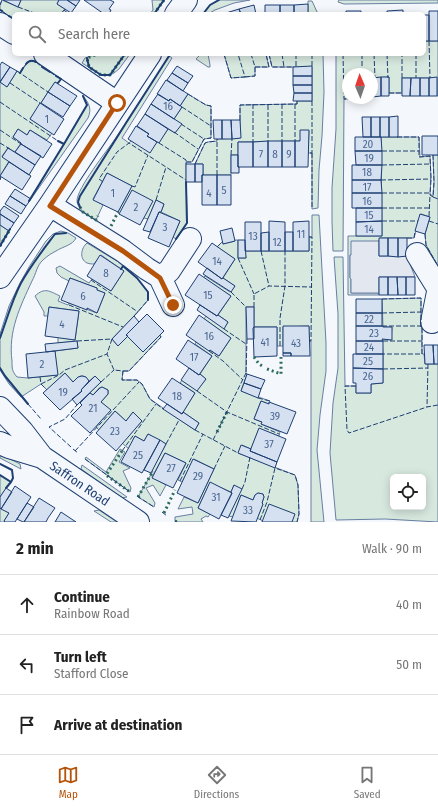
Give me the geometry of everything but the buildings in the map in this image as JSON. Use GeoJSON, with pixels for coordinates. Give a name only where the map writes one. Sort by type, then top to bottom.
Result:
{"type":"FeatureCollection","features":[{"type":"Feature","properties":{"kind":"street"},"geometry":{"type":"LineString","coordinates":[[177,12],[186,0]]}},
{"type":"Feature","properties":{"kind":"street"},"geometry":{"type":"LineString","coordinates":[[0,24],[12,32]]}},
{"type":"Feature","properties":{"kind":"street"},"geometry":{"type":"LineString","coordinates":[[48,56],[117,103]]}},
{"type":"Feature","properties":{"kind":"street"},"geometry":{"type":"LineString","coordinates":[[0,277],[50,206],[149,56]]}},
{"type":"Feature","properties":{"kind":"street"},"geometry":{"type":"LineString","coordinates":[[50,206],[123,251],[160,278],[173,305]]}},
{"type":"Feature","properties":{"kind":"street"},"geometry":{"type":"LineString","coordinates":[[160,278],[169,271],[190,239]]}},
{"type":"Feature","properties":{"kind":"street"},"geometry":{"type":"LineString","coordinates":[[417,254],[438,288]]}},
{"type":"Feature","properties":{"kind":"street"},"geometry":{"type":"LineString","coordinates":[[432,322],[438,292]]}},
{"type":"Feature","properties":{"kind":"street","name":"Saffron Road"},"geometry":{"type":"LineString","coordinates":[[0,408],[22,431],[42,457]]}},
{"type":"Feature","properties":{"kind":"street","name":"Saffron Road"},"geometry":{"type":"LineString","coordinates":[[0,443],[42,457],[138,522]]}},
{"type":"Feature","properties":{"kind":"shaded area"},"geometry":{"type":"Polygon","coordinates":[[[2,0],[18,7],[21,0],[59,0],[57,4],[65,9],[63,12],[12,12],[12,18],[0,10],[2,0]]]}},
{"type":"Feature","properties":{"kind":"shaded area"},"geometry":{"type":"Polygon","coordinates":[[[152,0],[164,0],[156,12],[152,12],[153,10],[152,0]]]}},
{"type":"Feature","properties":{"kind":"shaded area"},"geometry":{"type":"Polygon","coordinates":[[[219,0],[250,0],[234,3],[212,12],[205,12],[210,5],[219,0]]]}},
{"type":"Feature","properties":{"kind":"shaded area"},"geometry":{"type":"Polygon","coordinates":[[[339,0],[438,0],[438,3],[344,4],[338,2],[339,0]]]}},
{"type":"Feature","properties":{"kind":"shaded area"},"geometry":{"type":"Polygon","coordinates":[[[308,1],[312,1],[317,12],[308,12],[308,1]]]}},
{"type":"Feature","properties":{"kind":"shaded area"},"geometry":{"type":"Polygon","coordinates":[[[426,41],[438,41],[438,96],[437,78],[402,78],[402,93],[389,93],[389,77],[378,78],[378,68],[342,68],[342,104],[344,104],[343,251],[333,251],[332,188],[336,129],[336,56],[426,56],[426,41]]]}},
{"type":"Feature","properties":{"kind":"shaded area"},"geometry":{"type":"Polygon","coordinates":[[[91,56],[129,56],[119,69],[110,75],[101,75],[82,63],[85,58],[91,56]]]}},
{"type":"Feature","properties":{"kind":"shaded area"},"geometry":{"type":"Polygon","coordinates":[[[169,56],[172,58],[122,138],[129,143],[131,141],[158,143],[168,129],[175,133],[181,124],[174,119],[188,94],[206,105],[211,106],[211,138],[204,139],[192,162],[186,162],[187,223],[176,239],[173,237],[180,221],[161,212],[164,204],[156,200],[148,219],[119,214],[118,212],[132,186],[107,173],[93,199],[103,205],[96,220],[81,210],[77,201],[78,195],[87,179],[122,129],[169,56]]]}},
{"type":"Feature","properties":{"kind":"shaded area"},"geometry":{"type":"Polygon","coordinates":[[[199,56],[208,56],[210,67],[208,67],[196,59],[199,56]]]}},
{"type":"Feature","properties":{"kind":"shaded area"},"geometry":{"type":"Polygon","coordinates":[[[225,56],[266,56],[269,67],[255,67],[255,76],[231,78],[225,56]]]}},
{"type":"Feature","properties":{"kind":"shaded area"},"geometry":{"type":"Polygon","coordinates":[[[269,56],[323,56],[324,92],[318,208],[312,209],[312,153],[308,153],[309,131],[300,141],[238,142],[238,155],[231,155],[231,175],[203,175],[203,164],[195,164],[205,143],[217,141],[217,139],[240,138],[240,105],[297,104],[297,101],[312,101],[312,67],[272,67],[269,56]]]}},
{"type":"Feature","properties":{"kind":"shaded area"},"geometry":{"type":"Polygon","coordinates":[[[28,62],[36,62],[61,79],[58,83],[55,82],[30,119],[52,133],[47,140],[30,130],[27,135],[18,129],[13,137],[21,143],[15,152],[8,148],[2,156],[9,161],[0,176],[0,82],[7,87],[17,71],[20,73],[28,62]]]}},
{"type":"Feature","properties":{"kind":"shaded area"},"geometry":{"type":"Polygon","coordinates":[[[83,96],[89,106],[90,112],[88,118],[31,199],[87,105],[83,96]]]}},
{"type":"Feature","properties":{"kind":"shaded area"},"geometry":{"type":"Polygon","coordinates":[[[381,137],[419,137],[420,157],[430,156],[430,194],[433,196],[433,155],[438,155],[438,266],[426,245],[425,234],[430,217],[421,214],[414,238],[380,238],[379,241],[350,255],[351,293],[379,293],[379,295],[348,295],[348,236],[382,236],[381,137]]]}},
{"type":"Feature","properties":{"kind":"shaded area"},"geometry":{"type":"Polygon","coordinates":[[[312,215],[319,215],[326,343],[326,371],[317,450],[324,522],[311,522],[311,341],[309,341],[309,326],[283,327],[283,346],[277,346],[277,327],[254,327],[254,307],[246,307],[247,374],[241,391],[270,401],[269,404],[261,401],[254,419],[262,422],[261,424],[280,432],[279,436],[259,429],[251,449],[242,445],[238,453],[295,475],[298,485],[299,514],[297,522],[263,521],[257,518],[263,504],[264,497],[263,494],[258,493],[255,495],[253,500],[241,495],[233,517],[229,516],[234,485],[231,492],[210,483],[198,508],[210,514],[208,517],[206,516],[201,519],[203,522],[175,521],[175,517],[193,514],[192,507],[178,509],[184,497],[198,503],[214,469],[194,459],[182,482],[178,480],[186,463],[165,453],[152,477],[166,485],[160,496],[153,485],[146,488],[155,503],[154,507],[138,497],[166,444],[148,434],[144,441],[135,436],[129,449],[122,443],[142,421],[133,412],[126,421],[115,411],[99,430],[96,427],[110,410],[101,402],[108,394],[108,390],[102,387],[99,388],[93,395],[90,393],[101,382],[95,376],[89,381],[85,377],[81,376],[73,382],[65,373],[47,390],[41,384],[21,397],[9,384],[0,370],[0,334],[9,306],[20,283],[46,241],[53,234],[61,231],[68,233],[76,238],[75,240],[41,262],[19,310],[13,329],[11,350],[14,373],[17,377],[28,378],[57,375],[55,351],[78,348],[77,341],[58,343],[58,337],[75,340],[79,311],[49,307],[48,316],[44,316],[44,312],[35,296],[38,293],[50,291],[60,296],[58,301],[68,305],[69,303],[97,313],[105,293],[97,290],[97,288],[70,278],[69,281],[61,277],[57,273],[56,268],[60,266],[89,283],[92,279],[111,291],[124,271],[101,255],[94,264],[84,261],[82,253],[83,248],[87,243],[117,261],[137,278],[148,292],[148,300],[112,339],[118,346],[128,336],[160,335],[161,337],[129,371],[123,371],[122,380],[137,380],[142,384],[150,399],[195,430],[199,423],[183,412],[195,393],[180,383],[182,380],[197,390],[206,379],[200,374],[212,356],[195,344],[196,342],[219,356],[231,338],[204,319],[206,316],[224,328],[228,322],[218,315],[231,296],[203,278],[205,276],[230,292],[235,286],[223,278],[235,259],[217,247],[222,242],[223,244],[238,240],[238,258],[246,258],[245,251],[309,251],[309,237],[312,237],[312,215]]]}},
{"type":"Feature","properties":{"kind":"shaded area"},"geometry":{"type":"Polygon","coordinates":[[[0,225],[9,231],[0,246],[0,225]]]}},
{"type":"Feature","properties":{"kind":"shaded area"},"geometry":{"type":"Polygon","coordinates":[[[351,241],[379,241],[379,256],[407,256],[415,277],[379,277],[379,293],[351,293],[351,241]]]}},
{"type":"Feature","properties":{"kind":"shaded area"},"geometry":{"type":"Polygon","coordinates":[[[334,257],[343,257],[345,386],[356,386],[356,393],[371,393],[371,384],[383,383],[382,339],[391,340],[392,327],[383,327],[382,299],[421,298],[422,354],[424,354],[425,364],[438,364],[438,522],[385,519],[336,520],[330,453],[333,403],[338,368],[338,314],[334,257]]]}},
{"type":"Feature","properties":{"kind":"shaded area"},"geometry":{"type":"Polygon","coordinates":[[[120,449],[125,452],[119,462],[130,468],[123,471],[131,488],[130,492],[85,459],[86,457],[106,472],[120,449]]]}},
{"type":"Feature","properties":{"kind":"shaded area"},"geometry":{"type":"Polygon","coordinates":[[[0,454],[20,464],[21,469],[0,458],[0,454]]]}},
{"type":"Feature","properties":{"kind":"shaded area"},"geometry":{"type":"Polygon","coordinates":[[[82,465],[127,497],[122,498],[81,469],[82,465]]]}},
{"type":"Feature","properties":{"kind":"shaded area"},"geometry":{"type":"Polygon","coordinates":[[[0,475],[11,482],[0,497],[0,475]]]}},
{"type":"Feature","properties":{"kind":"shaded area"},"geometry":{"type":"Polygon","coordinates":[[[0,508],[9,513],[4,521],[5,522],[0,522],[0,508]]]}},
{"type":"Feature","properties":{"kind":"shaded area"},"geometry":{"type":"Polygon","coordinates":[[[99,510],[117,522],[111,522],[94,511],[99,510]]]}},
{"type":"Feature","properties":{"kind":"hedge"},"geometry":{"type":"LineString","coordinates":[[155,12],[164,0]]}},
{"type":"Feature","properties":{"kind":"hedge"},"geometry":{"type":"LineString","coordinates":[[92,56],[87,58],[89,67],[101,75],[110,75],[124,56]]}},
{"type":"Feature","properties":{"kind":"hedge"},"geometry":{"type":"LineString","coordinates":[[80,207],[83,212],[96,220],[98,216]]}},
{"type":"Feature","properties":{"kind":"hedge"},"geometry":{"type":"LineString","coordinates":[[111,226],[118,212]]}},
{"type":"Feature","properties":{"kind":"hedge"},"geometry":{"type":"LineString","coordinates":[[0,246],[9,231]]}},
{"type":"Feature","properties":{"kind":"hedge"},"geometry":{"type":"LineString","coordinates":[[254,357],[259,364],[264,367]]}},
{"type":"Feature","properties":{"kind":"hedge"},"geometry":{"type":"LineString","coordinates":[[267,369],[281,374],[281,357]]}},
{"type":"Feature","properties":{"kind":"hedge"},"geometry":{"type":"LineString","coordinates":[[217,432],[227,412]]}},
{"type":"Feature","properties":{"kind":"hedge"},"geometry":{"type":"LineString","coordinates":[[122,451],[106,475],[130,492]]}},
{"type":"Feature","properties":{"kind":"hedge"},"geometry":{"type":"LineString","coordinates":[[138,497],[153,471]]}},
{"type":"Feature","properties":{"kind":"hedge"},"geometry":{"type":"LineString","coordinates":[[164,513],[175,490]]}},
{"type":"Feature","properties":{"kind":"fence"},"geometry":{"type":"LineString","coordinates":[[0,5],[2,0]]}},
{"type":"Feature","properties":{"kind":"fence"},"geometry":{"type":"LineString","coordinates":[[18,7],[32,12]]}},
{"type":"Feature","properties":{"kind":"fence"},"geometry":{"type":"LineString","coordinates":[[2,11],[9,16]]}},
{"type":"Feature","properties":{"kind":"fence"},"geometry":{"type":"LineString","coordinates":[[429,41],[430,78]]}},
{"type":"Feature","properties":{"kind":"fence"},"geometry":{"type":"LineString","coordinates":[[225,56],[231,78],[245,77],[239,56]]}},
{"type":"Feature","properties":{"kind":"fence"},"geometry":{"type":"LineString","coordinates":[[245,77],[255,76],[255,67],[252,56]]}},
{"type":"Feature","properties":{"kind":"fence"},"geometry":{"type":"LineString","coordinates":[[255,67],[269,67],[266,56]]}},
{"type":"Feature","properties":{"kind":"fence"},"geometry":{"type":"LineString","coordinates":[[269,56],[272,67],[293,67]]}},
{"type":"Feature","properties":{"kind":"fence"},"geometry":{"type":"LineString","coordinates":[[282,56],[284,67]]}},
{"type":"Feature","properties":{"kind":"fence"},"geometry":{"type":"LineString","coordinates":[[296,56],[296,67]]}},
{"type":"Feature","properties":{"kind":"fence"},"geometry":{"type":"LineString","coordinates":[[312,56],[312,66]]}},
{"type":"Feature","properties":{"kind":"fence"},"geometry":{"type":"LineString","coordinates":[[343,56],[343,68]]}},
{"type":"Feature","properties":{"kind":"fence"},"geometry":{"type":"LineString","coordinates":[[362,56],[362,68]]}},
{"type":"Feature","properties":{"kind":"fence"},"geometry":{"type":"LineString","coordinates":[[374,56],[375,68]]}},
{"type":"Feature","properties":{"kind":"fence"},"geometry":{"type":"LineString","coordinates":[[387,56],[388,78]]}},
{"type":"Feature","properties":{"kind":"fence"},"geometry":{"type":"LineString","coordinates":[[402,56],[402,78]]}},
{"type":"Feature","properties":{"kind":"fence"},"geometry":{"type":"LineString","coordinates":[[416,56],[416,78]]}},
{"type":"Feature","properties":{"kind":"fence"},"geometry":{"type":"LineString","coordinates":[[36,62],[42,67]]}},
{"type":"Feature","properties":{"kind":"fence"},"geometry":{"type":"LineString","coordinates":[[23,68],[26,64]]}},
{"type":"Feature","properties":{"kind":"fence"},"geometry":{"type":"LineString","coordinates":[[17,71],[48,92]]}},
{"type":"Feature","properties":{"kind":"fence"},"geometry":{"type":"LineString","coordinates":[[50,72],[56,76]]}},
{"type":"Feature","properties":{"kind":"fence"},"geometry":{"type":"LineString","coordinates":[[10,83],[40,103]]}},
{"type":"Feature","properties":{"kind":"fence"},"geometry":{"type":"LineString","coordinates":[[389,93],[402,93]]}},
{"type":"Feature","properties":{"kind":"fence"},"geometry":{"type":"LineString","coordinates":[[188,94],[199,101]]}},
{"type":"Feature","properties":{"kind":"fence"},"geometry":{"type":"LineString","coordinates":[[240,120],[240,105],[297,104],[297,101]]}},
{"type":"Feature","properties":{"kind":"fence"},"geometry":{"type":"LineString","coordinates":[[310,153],[312,153],[312,101]]}},
{"type":"Feature","properties":{"kind":"fence"},"geometry":{"type":"LineString","coordinates":[[0,102],[58,141]]}},
{"type":"Feature","properties":{"kind":"fence"},"geometry":{"type":"LineString","coordinates":[[186,162],[192,162],[204,139],[211,138],[211,106],[201,102]]}},
{"type":"Feature","properties":{"kind":"fence"},"geometry":{"type":"LineString","coordinates":[[253,104],[253,142]]}},
{"type":"Feature","properties":{"kind":"fence"},"geometry":{"type":"LineString","coordinates":[[282,104],[282,141]]}},
{"type":"Feature","properties":{"kind":"fence"},"geometry":{"type":"LineString","coordinates":[[295,104],[295,141]]}},
{"type":"Feature","properties":{"kind":"fence"},"geometry":{"type":"LineString","coordinates":[[268,105],[268,141]]}},
{"type":"Feature","properties":{"kind":"fence"},"geometry":{"type":"LineString","coordinates":[[182,107],[211,126]]}},
{"type":"Feature","properties":{"kind":"fence"},"geometry":{"type":"LineString","coordinates":[[181,124],[204,139]]}},
{"type":"Feature","properties":{"kind":"fence"},"geometry":{"type":"LineString","coordinates":[[0,130],[21,144]]}},
{"type":"Feature","properties":{"kind":"fence"},"geometry":{"type":"LineString","coordinates":[[174,132],[198,149]]}},
{"type":"Feature","properties":{"kind":"fence"},"geometry":{"type":"LineString","coordinates":[[397,137],[419,137],[419,157],[430,156],[430,195],[433,197],[433,155]]}},
{"type":"Feature","properties":{"kind":"fence"},"geometry":{"type":"LineString","coordinates":[[217,139],[217,175]]}},
{"type":"Feature","properties":{"kind":"fence"},"geometry":{"type":"LineString","coordinates":[[231,155],[232,139]]}},
{"type":"Feature","properties":{"kind":"fence"},"geometry":{"type":"LineString","coordinates":[[195,164],[205,143],[217,141]]}},
{"type":"Feature","properties":{"kind":"fence"},"geometry":{"type":"LineString","coordinates":[[0,143],[10,149]]}},
{"type":"Feature","properties":{"kind":"fence"},"geometry":{"type":"LineString","coordinates":[[103,182],[99,179],[117,152],[129,143],[186,180]]}},
{"type":"Feature","properties":{"kind":"fence"},"geometry":{"type":"LineString","coordinates":[[159,143],[186,160],[186,164]]}},
{"type":"Feature","properties":{"kind":"fence"},"geometry":{"type":"LineString","coordinates":[[382,151],[419,151]]}},
{"type":"Feature","properties":{"kind":"fence"},"geometry":{"type":"LineString","coordinates":[[312,153],[312,209]]}},
{"type":"Feature","properties":{"kind":"fence"},"geometry":{"type":"LineString","coordinates":[[132,186],[135,187],[148,155]]}},
{"type":"Feature","properties":{"kind":"fence"},"geometry":{"type":"LineString","coordinates":[[382,165],[430,164]]}},
{"type":"Feature","properties":{"kind":"fence"},"geometry":{"type":"LineString","coordinates":[[156,200],[166,167]]}},
{"type":"Feature","properties":{"kind":"fence"},"geometry":{"type":"LineString","coordinates":[[381,180],[431,179]]}},
{"type":"Feature","properties":{"kind":"fence"},"geometry":{"type":"LineString","coordinates":[[382,193],[430,193]]}},
{"type":"Feature","properties":{"kind":"fence"},"geometry":{"type":"LineString","coordinates":[[429,216],[430,195]]}},
{"type":"Feature","properties":{"kind":"fence"},"geometry":{"type":"LineString","coordinates":[[433,197],[438,199]]}},
{"type":"Feature","properties":{"kind":"fence"},"geometry":{"type":"LineString","coordinates":[[382,208],[429,208]]}},
{"type":"Feature","properties":{"kind":"fence"},"geometry":{"type":"LineString","coordinates":[[382,221],[418,221]]}},
{"type":"Feature","properties":{"kind":"fence"},"geometry":{"type":"LineString","coordinates":[[429,221],[438,224]]}},
{"type":"Feature","properties":{"kind":"fence"},"geometry":{"type":"LineString","coordinates":[[407,238],[414,238],[415,231]]}},
{"type":"Feature","properties":{"kind":"fence"},"geometry":{"type":"LineString","coordinates":[[425,234],[426,245],[438,266]]}},
{"type":"Feature","properties":{"kind":"fence"},"geometry":{"type":"LineString","coordinates":[[309,237],[312,237],[311,341],[309,341]]}},
{"type":"Feature","properties":{"kind":"fence"},"geometry":{"type":"LineString","coordinates":[[217,247],[222,242]]}},
{"type":"Feature","properties":{"kind":"fence"},"geometry":{"type":"LineString","coordinates":[[261,251],[269,286]]}},
{"type":"Feature","properties":{"kind":"fence"},"geometry":{"type":"LineString","coordinates":[[280,346],[280,318],[285,286],[285,251]]}},
{"type":"Feature","properties":{"kind":"fence"},"geometry":{"type":"LineString","coordinates":[[238,258],[254,294]]}},
{"type":"Feature","properties":{"kind":"fence"},"geometry":{"type":"LineString","coordinates":[[91,280],[138,312]]}},
{"type":"Feature","properties":{"kind":"fence"},"geometry":{"type":"LineString","coordinates":[[254,307],[254,294],[269,286],[311,287]]}},
{"type":"Feature","properties":{"kind":"fence"},"geometry":{"type":"LineString","coordinates":[[231,292],[246,307]]}},
{"type":"Feature","properties":{"kind":"fence"},"geometry":{"type":"LineString","coordinates":[[382,299],[421,298],[422,327],[422,354],[383,354]]}},
{"type":"Feature","properties":{"kind":"fence"},"geometry":{"type":"LineString","coordinates":[[134,316],[148,300]]}},
{"type":"Feature","properties":{"kind":"fence"},"geometry":{"type":"LineString","coordinates":[[69,305],[123,327]]}},
{"type":"Feature","properties":{"kind":"fence"},"geometry":{"type":"LineString","coordinates":[[382,313],[421,312]]}},
{"type":"Feature","properties":{"kind":"fence"},"geometry":{"type":"LineString","coordinates":[[382,326],[421,326]]}},
{"type":"Feature","properties":{"kind":"fence"},"geometry":{"type":"LineString","coordinates":[[224,329],[246,344]]}},
{"type":"Feature","properties":{"kind":"fence"},"geometry":{"type":"LineString","coordinates":[[123,371],[129,371],[161,337],[160,335]]}},
{"type":"Feature","properties":{"kind":"fence"},"geometry":{"type":"LineString","coordinates":[[77,341],[112,339],[107,354],[114,370],[123,371],[122,380],[137,380],[142,384],[150,399],[163,409]]}},
{"type":"Feature","properties":{"kind":"fence"},"geometry":{"type":"LineString","coordinates":[[247,339],[247,374]]}},
{"type":"Feature","properties":{"kind":"fence"},"geometry":{"type":"LineString","coordinates":[[383,341],[422,341]]}},
{"type":"Feature","properties":{"kind":"fence"},"geometry":{"type":"LineString","coordinates":[[209,351],[223,361],[243,380]]}},
{"type":"Feature","properties":{"kind":"fence"},"geometry":{"type":"LineString","coordinates":[[41,384],[59,375],[65,370],[107,354]]}},
{"type":"Feature","properties":{"kind":"fence"},"geometry":{"type":"LineString","coordinates":[[428,364],[427,407],[438,405]]}},
{"type":"Feature","properties":{"kind":"fence"},"geometry":{"type":"LineString","coordinates":[[383,369],[428,368]]}},
{"type":"Feature","properties":{"kind":"fence"},"geometry":{"type":"LineString","coordinates":[[101,382],[114,370]]}},
{"type":"Feature","properties":{"kind":"fence"},"geometry":{"type":"LineString","coordinates":[[213,440],[246,373]]}},
{"type":"Feature","properties":{"kind":"fence"},"geometry":{"type":"LineString","coordinates":[[40,377],[41,384],[47,390]]}},
{"type":"Feature","properties":{"kind":"fence"},"geometry":{"type":"LineString","coordinates":[[75,451],[139,382]]}},
{"type":"Feature","properties":{"kind":"fence"},"geometry":{"type":"LineString","coordinates":[[356,386],[345,386],[347,430],[349,433],[427,407]]}},
{"type":"Feature","properties":{"kind":"fence"},"geometry":{"type":"LineString","coordinates":[[197,391],[227,412],[279,434]]}},
{"type":"Feature","properties":{"kind":"fence"},"geometry":{"type":"LineString","coordinates":[[258,398],[270,401],[269,402]]}},
{"type":"Feature","properties":{"kind":"fence"},"geometry":{"type":"LineString","coordinates":[[28,404],[41,419]]}},
{"type":"Feature","properties":{"kind":"fence"},"geometry":{"type":"LineString","coordinates":[[122,451],[156,404]]}},
{"type":"Feature","properties":{"kind":"fence"},"geometry":{"type":"LineString","coordinates":[[71,447],[49,427],[65,419],[77,405]]}},
{"type":"Feature","properties":{"kind":"fence"},"geometry":{"type":"LineString","coordinates":[[166,444],[179,420]]}},
{"type":"Feature","properties":{"kind":"fence"},"geometry":{"type":"LineString","coordinates":[[195,430],[238,453]]}},
{"type":"Feature","properties":{"kind":"fence"},"geometry":{"type":"LineString","coordinates":[[180,481],[203,434]]}},
{"type":"Feature","properties":{"kind":"fence"},"geometry":{"type":"LineString","coordinates":[[214,469],[225,446]]}},
{"type":"Feature","properties":{"kind":"fence"},"geometry":{"type":"LineString","coordinates":[[73,449],[78,453]]}},
{"type":"Feature","properties":{"kind":"fence"},"geometry":{"type":"LineString","coordinates":[[242,489],[245,482],[250,457]]}},
{"type":"Feature","properties":{"kind":"fence"},"geometry":{"type":"LineString","coordinates":[[85,459],[130,492]]}},
{"type":"Feature","properties":{"kind":"fence"},"geometry":{"type":"LineString","coordinates":[[260,520],[267,502],[275,468],[295,475],[298,485],[299,514],[297,522]]}},
{"type":"Feature","properties":{"kind":"fence"},"geometry":{"type":"LineString","coordinates":[[137,496],[154,507]]}},
{"type":"Feature","properties":{"kind":"fence"},"geometry":{"type":"LineString","coordinates":[[162,512],[167,516]]}},
{"type":"Feature","properties":{"kind":"wall"},"geometry":{"type":"LineString","coordinates":[[155,12],[164,0]]}},
{"type":"Feature","properties":{"kind":"wall"},"geometry":{"type":"LineString","coordinates":[[205,12],[210,5],[219,0]]}},
{"type":"Feature","properties":{"kind":"wall"},"geometry":{"type":"LineString","coordinates":[[87,58],[89,67],[101,75],[110,75],[124,56]]}},
{"type":"Feature","properties":{"kind":"wall"},"geometry":{"type":"LineString","coordinates":[[80,207],[78,202],[80,196],[169,56]]}},
{"type":"Feature","properties":{"kind":"wall"},"geometry":{"type":"LineString","coordinates":[[26,64],[31,61],[36,62]]}},
{"type":"Feature","properties":{"kind":"wall"},"geometry":{"type":"LineString","coordinates":[[42,67],[50,72]]}},
{"type":"Feature","properties":{"kind":"wall"},"geometry":{"type":"LineString","coordinates":[[20,73],[23,68]]}},
{"type":"Feature","properties":{"kind":"wall"},"geometry":{"type":"LineString","coordinates":[[56,76],[61,79],[58,83]]}},
{"type":"Feature","properties":{"kind":"wall"},"geometry":{"type":"LineString","coordinates":[[29,201],[87,105],[83,96]]}},
{"type":"Feature","properties":{"kind":"wall"},"geometry":{"type":"LineString","coordinates":[[58,141],[64,144]]}},
{"type":"Feature","properties":{"kind":"wall"},"geometry":{"type":"LineString","coordinates":[[176,239],[187,223],[186,182]]}},
{"type":"Feature","properties":{"kind":"wall"},"geometry":{"type":"LineString","coordinates":[[0,246],[10,229]]}},
{"type":"Feature","properties":{"kind":"wall"},"geometry":{"type":"LineString","coordinates":[[0,338],[15,296],[29,270],[55,234],[66,233]]}},
{"type":"Feature","properties":{"kind":"wall"},"geometry":{"type":"LineString","coordinates":[[121,269],[123,266],[137,278],[148,292],[148,300]]}},
{"type":"Feature","properties":{"kind":"wall"},"geometry":{"type":"LineString","coordinates":[[0,368],[28,404]]}},
{"type":"Feature","properties":{"kind":"wall"},"geometry":{"type":"LineString","coordinates":[[0,464],[12,470],[13,478],[11,482]]}},
{"type":"Feature","properties":{"kind":"wall"},"geometry":{"type":"LineString","coordinates":[[0,475],[11,482],[6,488]]}},
{"type":"Feature","properties":{"kind":"route"},"geometry":{"type":"LineString","coordinates":[[117,103],[50,206],[123,251],[160,278],[173,305]]}}]}
